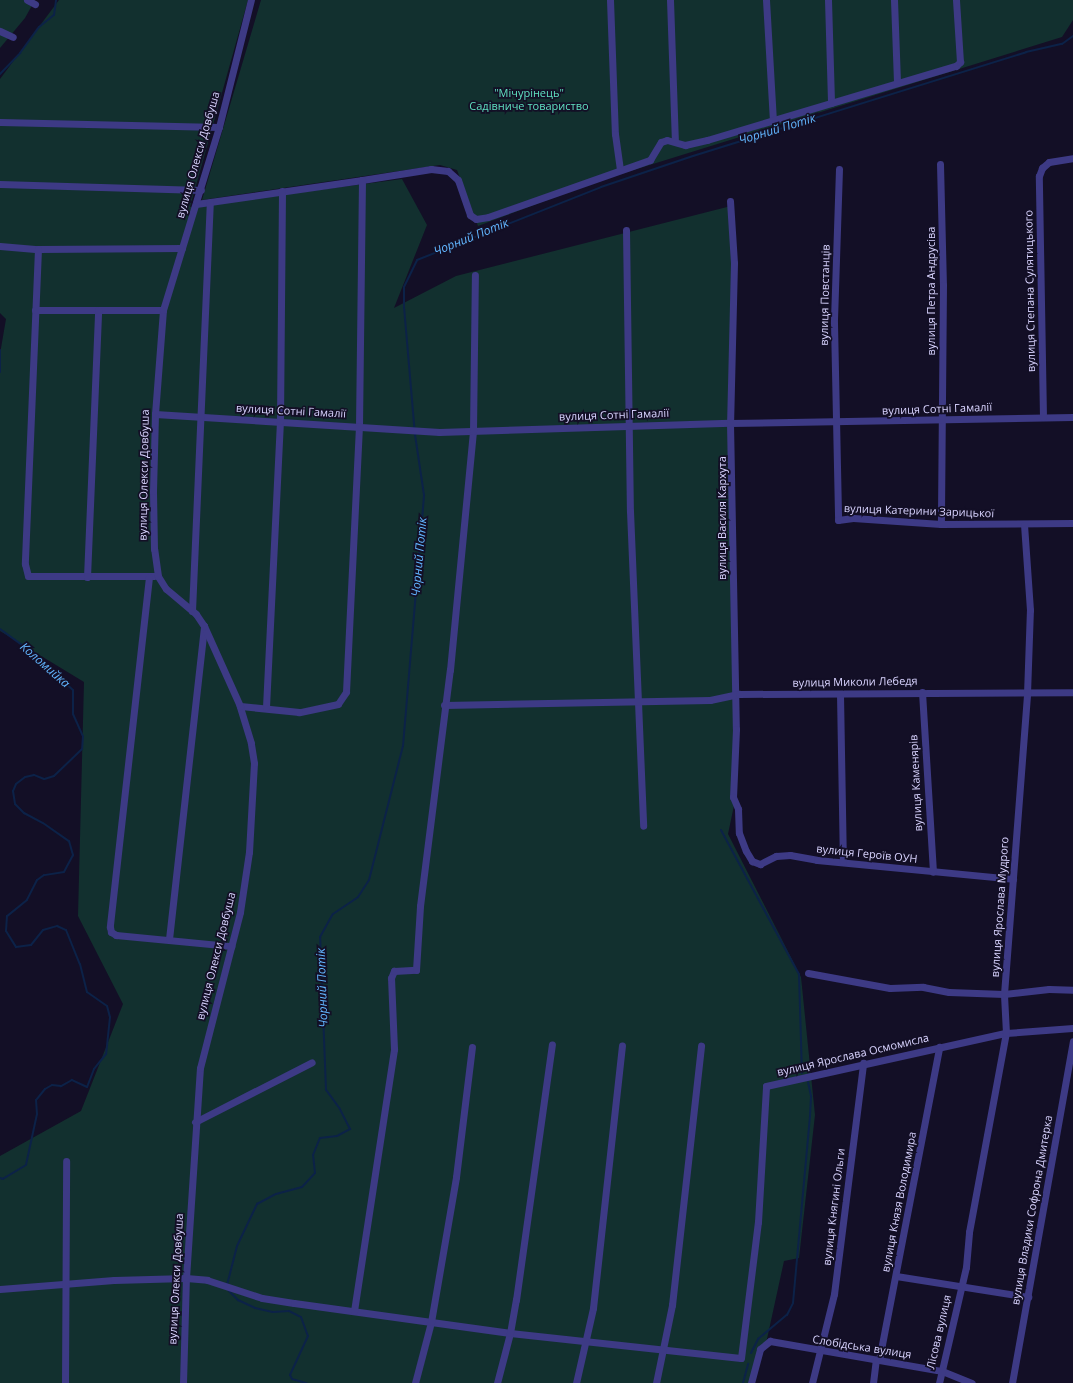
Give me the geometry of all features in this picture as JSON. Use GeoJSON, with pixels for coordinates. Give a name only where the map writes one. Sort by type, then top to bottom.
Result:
{"type":"FeatureCollection","features":[{"type":"Feature","properties":{"kind":"street"},"geometry":{"type":"LineString","coordinates":[[27,0],[35,4]]}},
{"type":"Feature","properties":{"kind":"street","name":"вулиця Олекси Довбуша"},"geometry":{"type":"LineString","coordinates":[[183,1383],[186,1278],[195,1122],[203,1054],[245,885],[254,763],[251,743],[240,706],[204,626],[192,611],[166,589],[158,576],[154,549],[153,491],[155,414],[163,310],[201,190],[219,127],[251,0]]}},
{"type":"Feature","properties":{"kind":"street"},"geometry":{"type":"LineString","coordinates":[[610,0],[615,134],[620,168]]}},
{"type":"Feature","properties":{"kind":"street"},"geometry":{"type":"LineString","coordinates":[[670,0],[675,140]]}},
{"type":"Feature","properties":{"kind":"street"},"geometry":{"type":"LineString","coordinates":[[766,0],[773,120]]}},
{"type":"Feature","properties":{"kind":"street"},"geometry":{"type":"LineString","coordinates":[[828,0],[831,103]]}},
{"type":"Feature","properties":{"kind":"street"},"geometry":{"type":"LineString","coordinates":[[894,0],[898,83]]}},
{"type":"Feature","properties":{"kind":"street"},"geometry":{"type":"LineString","coordinates":[[196,204],[431,169],[448,171],[458,180],[470,215],[480,219],[620,168],[650,160],[661,142],[675,140],[685,145],[959,64],[956,0]]}},
{"type":"Feature","properties":{"kind":"street"},"geometry":{"type":"LineString","coordinates":[[0,31],[13,37]]}},
{"type":"Feature","properties":{"kind":"street"},"geometry":{"type":"LineString","coordinates":[[0,122],[219,127]]}},
{"type":"Feature","properties":{"kind":"street","name":"вулиця Степана Сулятицького"},"geometry":{"type":"LineString","coordinates":[[1044,418],[1039,180],[1044,165],[1054,160],[1073,158]]}},
{"type":"Feature","properties":{"kind":"street","name":"вулиця Петра Андрусіва"},"geometry":{"type":"LineString","coordinates":[[940,164],[943,285],[941,524]]}},
{"type":"Feature","properties":{"kind":"street","name":"вулиця Повстанців"},"geometry":{"type":"LineString","coordinates":[[837,422],[834,323],[839,169]]}},
{"type":"Feature","properties":{"kind":"street"},"geometry":{"type":"LineString","coordinates":[[240,706],[266,707],[299,712],[338,704],[344,698],[359,426],[362,180]]}},
{"type":"Feature","properties":{"kind":"street"},"geometry":{"type":"LineString","coordinates":[[0,184],[201,190]]}},
{"type":"Feature","properties":{"kind":"street"},"geometry":{"type":"LineString","coordinates":[[266,707],[280,421],[282,192]]}},
{"type":"Feature","properties":{"kind":"street","name":"вулиця Василя Кархута"},"geometry":{"type":"LineString","coordinates":[[730,201],[734,263],[730,423],[736,758],[733,797],[738,809],[739,833]]}},
{"type":"Feature","properties":{"kind":"street"},"geometry":{"type":"LineString","coordinates":[[192,611],[210,202]]}},
{"type":"Feature","properties":{"kind":"street"},"geometry":{"type":"LineString","coordinates":[[626,230],[629,426],[637,701],[643,826]]}},
{"type":"Feature","properties":{"kind":"street"},"geometry":{"type":"LineString","coordinates":[[0,246],[38,249],[182,248]]}},
{"type":"Feature","properties":{"kind":"street"},"geometry":{"type":"LineString","coordinates":[[38,249],[25,564],[28,576],[158,576]]}},
{"type":"Feature","properties":{"kind":"street"},"geometry":{"type":"LineString","coordinates":[[354,1311],[394,1049],[391,978],[394,971],[416,970],[420,906],[444,705],[450,670],[473,431],[475,275]]}},
{"type":"Feature","properties":{"kind":"street"},"geometry":{"type":"LineString","coordinates":[[35,310],[163,310]]}},
{"type":"Feature","properties":{"kind":"street"},"geometry":{"type":"LineString","coordinates":[[87,577],[98,310]]}},
{"type":"Feature","properties":{"kind":"street","name":"вулиця Сотні Гамалії"},"geometry":{"type":"LineString","coordinates":[[155,414],[411,430],[473,431],[730,423],[1073,417]]}},
{"type":"Feature","properties":{"kind":"street","name":"вулиця Катерини Зарицької"},"geometry":{"type":"LineString","coordinates":[[837,422],[838,520],[853,518],[941,524],[1024,525],[1073,523]]}},
{"type":"Feature","properties":{"kind":"street","name":"вулиця Ярослава Мудрого"},"geometry":{"type":"LineString","coordinates":[[961,1287],[966,1267],[969,1232],[1006,1033],[1004,994],[1027,694],[1030,610],[1024,525]]}},
{"type":"Feature","properties":{"kind":"street"},"geometry":{"type":"LineString","coordinates":[[149,577],[110,927],[111,932],[116,935],[231,946]]}},
{"type":"Feature","properties":{"kind":"street"},"geometry":{"type":"LineString","coordinates":[[169,939],[204,626]]}},
{"type":"Feature","properties":{"kind":"street","name":"вулиця Миколи Лебедя"},"geometry":{"type":"LineString","coordinates":[[444,705],[710,700],[735,695],[922,692],[1027,694],[1073,692]]}},
{"type":"Feature","properties":{"kind":"street","name":"вулиця Каменярів"},"geometry":{"type":"LineString","coordinates":[[922,692],[932,872]]}},
{"type":"Feature","properties":{"kind":"street"},"geometry":{"type":"LineString","coordinates":[[840,694],[843,862]]}},
{"type":"Feature","properties":{"kind":"street","name":"вулиця Героїв ОУН"},"geometry":{"type":"LineString","coordinates":[[739,833],[749,858],[756,863],[762,864],[781,855],[932,872],[1013,879]]}},
{"type":"Feature","properties":{"kind":"street"},"geometry":{"type":"LineString","coordinates":[[808,973],[890,988],[923,987],[949,992],[1004,994],[1049,989],[1073,990]]}},
{"type":"Feature","properties":{"kind":"street","name":"вулиця Ярослава Осмомисла"},"geometry":{"type":"LineString","coordinates":[[665,1349],[741,1358],[758,1222],[766,1086],[939,1046],[1006,1033],[1073,1028]]}},
{"type":"Feature","properties":{"kind":"street","name":"вулиця Владики Софрона Дмитерка"},"geometry":{"type":"LineString","coordinates":[[1012,1383],[1073,1041]]}},
{"type":"Feature","properties":{"kind":"street"},"geometry":{"type":"LineString","coordinates":[[497,1383],[510,1333],[552,1045]]}},
{"type":"Feature","properties":{"kind":"street"},"geometry":{"type":"LineString","coordinates":[[576,1383],[587,1340],[605,1209],[622,1046]]}},
{"type":"Feature","properties":{"kind":"street"},"geometry":{"type":"LineString","coordinates":[[656,1383],[665,1349],[672,1305],[701,1046]]}},
{"type":"Feature","properties":{"kind":"street","name":"вулиця Князя Володимира"},"geometry":{"type":"LineString","coordinates":[[873,1383],[896,1276],[939,1046]]}},
{"type":"Feature","properties":{"kind":"street"},"geometry":{"type":"LineString","coordinates":[[415,1383],[431,1322],[456,1177],[472,1047]]}},
{"type":"Feature","properties":{"kind":"street"},"geometry":{"type":"LineString","coordinates":[[195,1122],[312,1062]]}},
{"type":"Feature","properties":{"kind":"street","name":"вулиця Княгині Ольги"},"geometry":{"type":"LineString","coordinates":[[812,1383],[818,1352],[822,1346],[834,1294],[863,1063]]}},
{"type":"Feature","properties":{"kind":"street"},"geometry":{"type":"LineString","coordinates":[[65,1383],[66,1161]]}},
{"type":"Feature","properties":{"kind":"street"},"geometry":{"type":"LineString","coordinates":[[896,1276],[1028,1297]]}},
{"type":"Feature","properties":{"kind":"street"},"geometry":{"type":"LineString","coordinates":[[0,1290],[66,1286],[114,1280],[186,1278],[221,1284],[262,1298],[510,1333],[665,1349]]}},
{"type":"Feature","properties":{"kind":"street","name":"Лісова вулиця"},"geometry":{"type":"LineString","coordinates":[[939,1383],[961,1287]]}},
{"type":"Feature","properties":{"kind":"street","name":"Слобідська вулиця"},"geometry":{"type":"LineString","coordinates":[[751,1383],[762,1346],[770,1342],[818,1352],[942,1371],[972,1383]]}},
{"type":"Feature","properties":{"kind":"green space"},"geometry":{"type":"Polygon","coordinates":[[[0,0],[35,0],[25,18],[0,48],[0,0]]]}},
{"type":"Feature","properties":{"kind":"green space"},"geometry":{"type":"Polygon","coordinates":[[[59,0],[248,0],[190,207],[402,179],[427,225],[394,308],[456,276],[731,206],[736,796],[728,834],[801,977],[815,1115],[799,1258],[784,1261],[767,1339],[754,1383],[0,1383],[0,1156],[81,1111],[123,1004],[78,916],[84,682],[0,631],[0,354],[6,319],[0,313],[0,79],[59,0]]]}},
{"type":"Feature","properties":{"kind":"green space","name":"\"Мічурінець\" Садівниче товариство"},"geometry":{"type":"Polygon","coordinates":[[[261,0],[1073,0],[1073,20],[1062,37],[595,182],[478,226],[457,170],[440,165],[202,200],[261,0]]]}},
{"type":"Feature","properties":{"kind":"waterway","name":"Коломийка"},"geometry":{"type":"LineString","coordinates":[[0,74],[20,53],[39,27],[54,15],[56,0]]}},
{"type":"Feature","properties":{"kind":"waterway","name":"Чорний Потік"},"geometry":{"type":"LineString","coordinates":[[227,1285],[237,1246],[257,1204],[276,1194],[302,1187],[315,1173],[313,1155],[320,1138],[337,1136],[350,1129],[340,1109],[326,1090],[320,937],[333,914],[358,897],[369,880],[403,746],[424,495],[415,435],[404,307],[404,287],[417,260],[601,187],[693,156],[1026,52],[1062,44],[1073,36]]}},
{"type":"Feature","properties":{"kind":"waterway","name":"Коломийка"},"geometry":{"type":"LineString","coordinates":[[0,350],[0,372]]}},
{"type":"Feature","properties":{"kind":"waterway","name":"Коломийка"},"geometry":{"type":"LineString","coordinates":[[0,629],[29,650],[73,690],[73,714],[83,736],[82,749],[54,776],[44,779],[34,775],[25,777],[16,784],[13,791],[15,804],[24,813],[43,823],[69,841],[73,855],[64,872],[44,875],[37,880],[27,900],[7,916],[6,931],[16,947],[31,945],[43,930],[57,926],[66,930],[80,964],[87,992],[107,1006],[110,1017],[106,1054],[94,1069],[87,1087],[72,1080],[61,1086],[52,1085],[45,1089],[36,1100],[37,1114],[26,1165],[3,1179],[0,1178]]}},
{"type":"Feature","properties":{"kind":"waterway"},"geometry":{"type":"LineString","coordinates":[[721,830],[799,974],[802,1073]]}},
{"type":"Feature","properties":{"kind":"waterway"},"geometry":{"type":"LineString","coordinates":[[751,1353],[758,1339],[787,1315],[793,1303],[810,1116],[811,1096],[808,1082]]}},
{"type":"Feature","properties":{"kind":"waterway","name":"Чорний Потік"},"geometry":{"type":"LineString","coordinates":[[227,1289],[238,1300],[255,1308],[273,1312],[289,1311],[301,1317],[308,1336],[290,1375],[292,1379],[306,1383]]}},
{"type":"Feature","properties":{"kind":"waterway"},"geometry":{"type":"LineString","coordinates":[[743,1383],[748,1364]]}}]}
